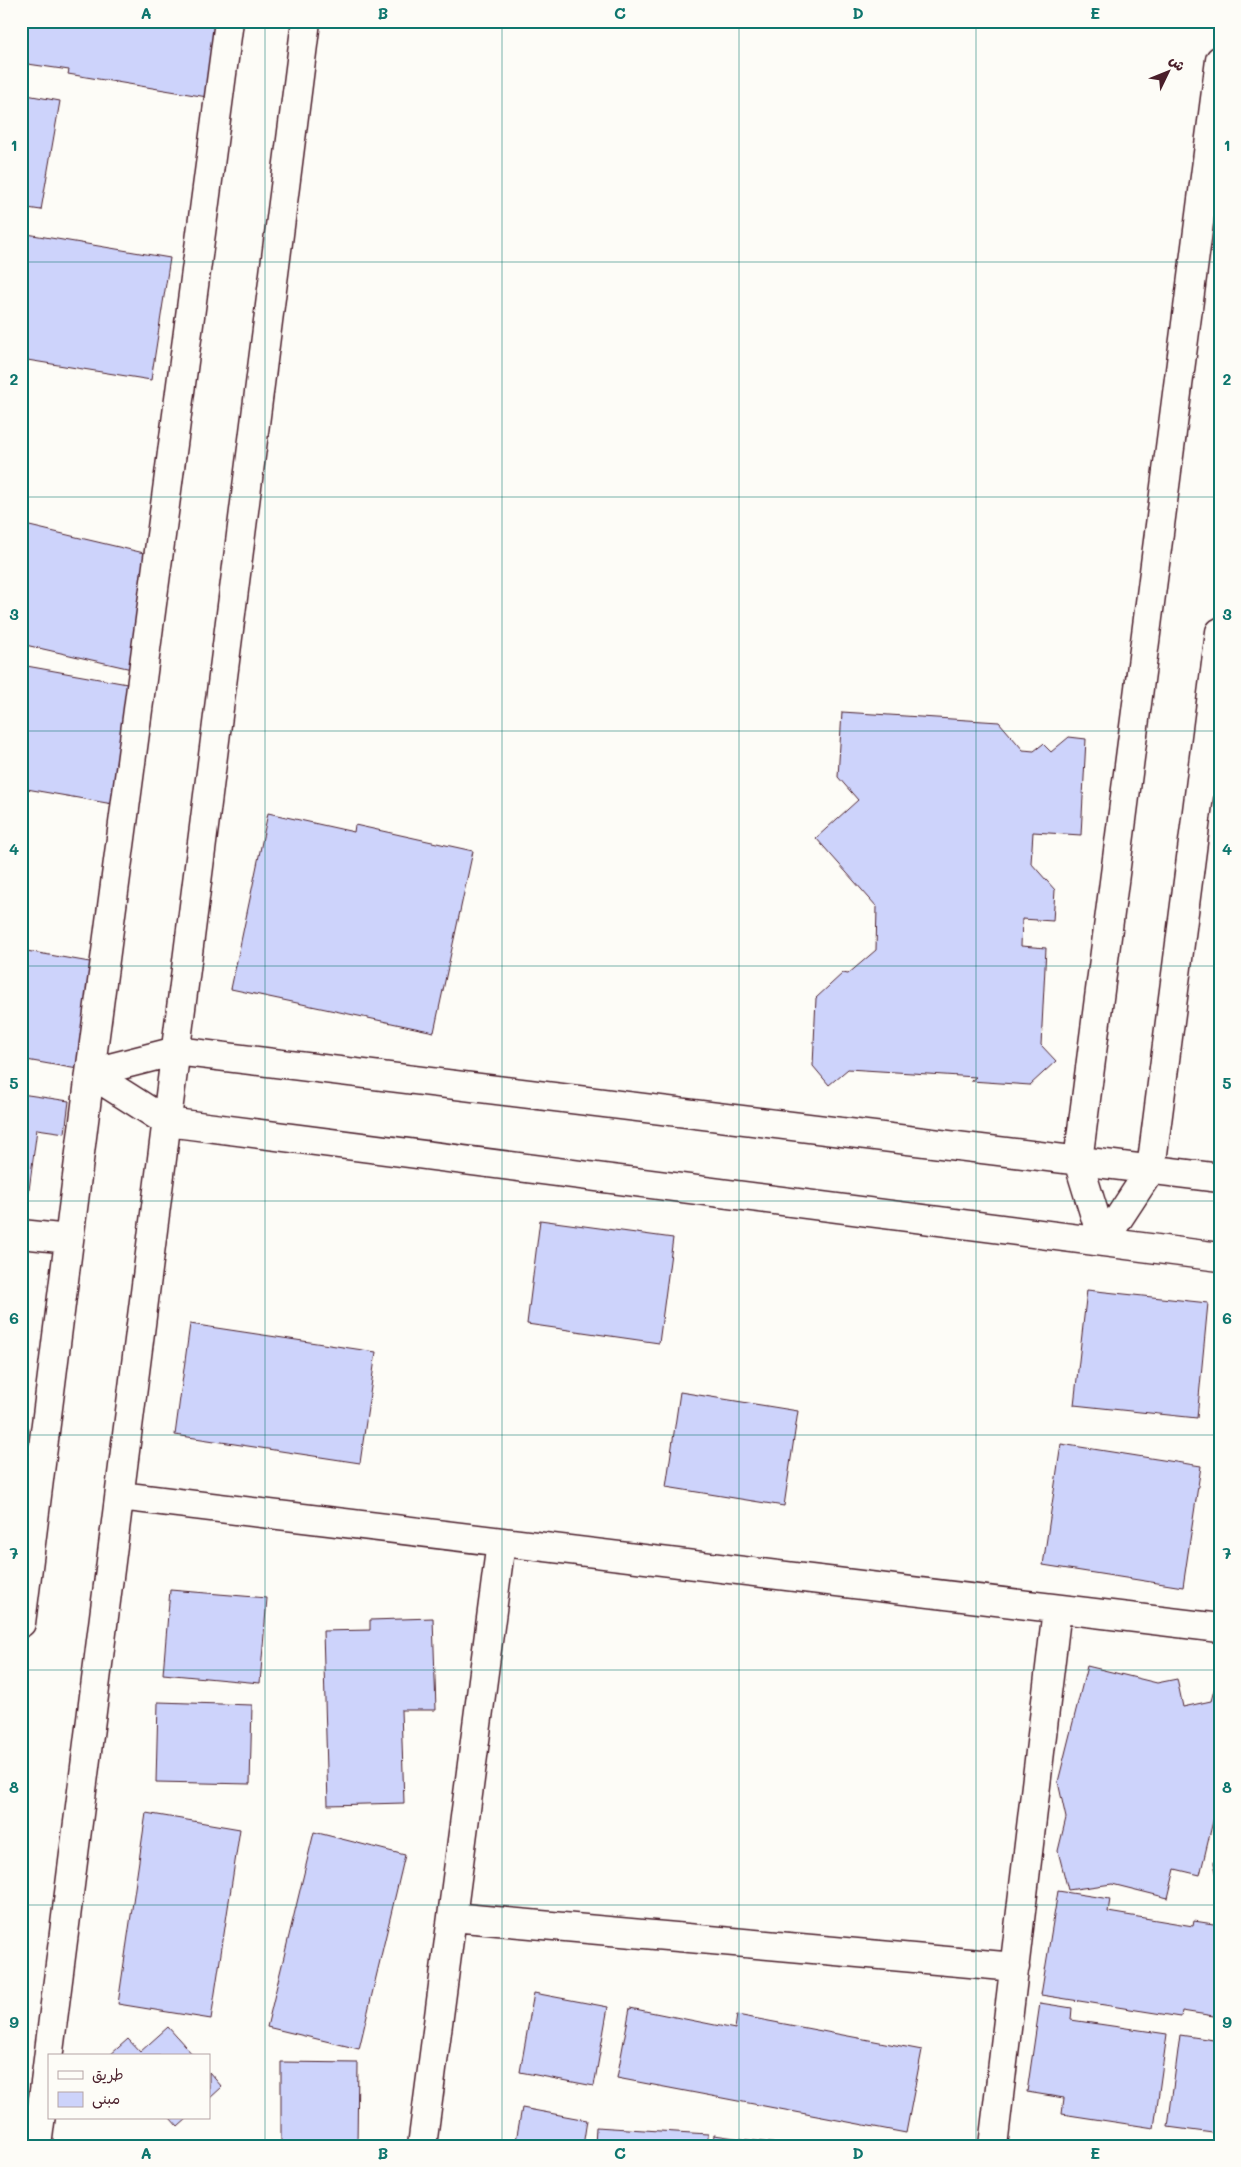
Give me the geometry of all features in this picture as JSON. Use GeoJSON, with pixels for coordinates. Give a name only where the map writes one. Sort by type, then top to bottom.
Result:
{"type":"FeatureCollection","features":[{"type":"Feature","properties":{"kind":"street"},"geometry":{"type":"LineString","coordinates":[[21,1623],[25,1562],[229,21]]}},
{"type":"Feature","properties":{"kind":"street"},"geometry":{"type":"LineString","coordinates":[[49,2054],[306,21]]}},
{"type":"Feature","properties":{"kind":"street"},"geometry":{"type":"LineString","coordinates":[[1103,1242],[1078,1161],[1220,60]]}},
{"type":"Feature","properties":{"kind":"street"},"geometry":{"type":"LineString","coordinates":[[1103,1242],[1151,1169],[1220,632]]}},
{"type":"Feature","properties":{"kind":"street"},"geometry":{"type":"LineString","coordinates":[[90,1073],[176,1051],[1220,1178]]}},
{"type":"Feature","properties":{"kind":"street"},"geometry":{"type":"LineString","coordinates":[[90,1073],[167,1122],[1220,1257]]}},
{"type":"Feature","properties":{"kind":"street"},"geometry":{"type":"LineString","coordinates":[[21,1234],[69,1240]]}},
{"type":"Feature","properties":{"kind":"street"},"geometry":{"type":"LineString","coordinates":[[120,1496],[1220,1628]]}},
{"type":"Feature","properties":{"kind":"street"},"geometry":{"type":"LineString","coordinates":[[422,2146],[500,1542]]}},
{"type":"Feature","properties":{"kind":"street"},"geometry":{"type":"LineString","coordinates":[[993,2146],[1057,1609]]}},
{"type":"Feature","properties":{"kind":"street"},"geometry":{"type":"LineString","coordinates":[[452,1917],[1015,1967]]}},
{"type":"Feature","properties":{"kind":"street"},"geometry":{"type":"LineString","coordinates":[[37,2146],[48,2060]]}},
{"type":"Feature","properties":{"kind":"building"},"geometry":{"type":"Polygon","coordinates":[[[21,21],[219,21],[207,97],[68,74],[69,70],[21,63],[21,21]]]}},
{"type":"Feature","properties":{"kind":"building"},"geometry":{"type":"Polygon","coordinates":[[[21,94],[60,101],[41,210],[21,207],[21,94]]]}},
{"type":"Feature","properties":{"kind":"building"},"geometry":{"type":"Polygon","coordinates":[[[21,233],[170,258],[151,380],[21,359],[21,233]]]}},
{"type":"Feature","properties":{"kind":"building"},"geometry":{"type":"Polygon","coordinates":[[[21,376],[26,376],[21,432],[21,376]]]}},
{"type":"Feature","properties":{"kind":"building"},"geometry":{"type":"Polygon","coordinates":[[[21,524],[161,557],[136,670],[21,644],[21,524]]]}},
{"type":"Feature","properties":{"kind":"building"},"geometry":{"type":"Polygon","coordinates":[[[21,665],[144,687],[124,806],[21,788],[21,665]]]}},
{"type":"Feature","properties":{"kind":"building"},"geometry":{"type":"Polygon","coordinates":[[[842,712],[999,722],[1023,750],[1034,751],[1043,744],[1051,752],[1069,737],[1086,739],[1081,835],[1033,832],[1031,863],[1055,890],[1053,921],[1022,919],[1021,946],[1046,948],[1041,1045],[1056,1061],[1030,1085],[971,1081],[976,1077],[848,1069],[829,1085],[813,1066],[816,998],[843,973],[848,974],[876,950],[877,907],[816,838],[858,800],[838,777],[842,712]]]}},
{"type":"Feature","properties":{"kind":"building"},"geometry":{"type":"Polygon","coordinates":[[[268,813],[354,832],[355,825],[473,851],[434,1032],[231,989],[268,813]]]}},
{"type":"Feature","properties":{"kind":"building"},"geometry":{"type":"Polygon","coordinates":[[[21,950],[101,964],[83,1070],[21,1059],[21,950]]]}},
{"type":"Feature","properties":{"kind":"building"},"geometry":{"type":"Polygon","coordinates":[[[21,1094],[69,1101],[65,1133],[37,1129],[26,1213],[21,1212],[21,1094]]]}},
{"type":"Feature","properties":{"kind":"building"},"geometry":{"type":"Polygon","coordinates":[[[540,1220],[673,1238],[659,1343],[527,1324],[540,1220]]]}},
{"type":"Feature","properties":{"kind":"building"},"geometry":{"type":"Polygon","coordinates":[[[1087,1290],[1208,1303],[1197,1418],[1074,1405],[1087,1290]]]}},
{"type":"Feature","properties":{"kind":"building"},"geometry":{"type":"Polygon","coordinates":[[[190,1324],[376,1352],[360,1463],[175,1435],[190,1324]]]}},
{"type":"Feature","properties":{"kind":"building"},"geometry":{"type":"Polygon","coordinates":[[[680,1392],[798,1411],[784,1506],[666,1487],[680,1392]]]}},
{"type":"Feature","properties":{"kind":"building"},"geometry":{"type":"Polygon","coordinates":[[[1061,1444],[1201,1466],[1183,1587],[1043,1565],[1061,1444]]]}},
{"type":"Feature","properties":{"kind":"building"},"geometry":{"type":"Polygon","coordinates":[[[170,1590],[267,1598],[260,1683],[163,1674],[170,1590]]]}},
{"type":"Feature","properties":{"kind":"building"},"geometry":{"type":"Polygon","coordinates":[[[433,1618],[436,1710],[401,1710],[404,1803],[328,1805],[323,1631],[370,1630],[370,1620],[433,1618]]]}},
{"type":"Feature","properties":{"kind":"building"},"geometry":{"type":"Polygon","coordinates":[[[1087,1666],[1157,1683],[1177,1679],[1183,1707],[1211,1701],[1216,1683],[1220,1684],[1220,1889],[1214,1863],[1219,1840],[1214,1817],[1200,1875],[1175,1869],[1168,1898],[1112,1884],[1068,1890],[1058,1851],[1066,1818],[1058,1782],[1087,1666]]]}},
{"type":"Feature","properties":{"kind":"building"},"geometry":{"type":"Polygon","coordinates":[[[158,1702],[252,1705],[250,1784],[156,1782],[158,1702]]]}},
{"type":"Feature","properties":{"kind":"building"},"geometry":{"type":"Polygon","coordinates":[[[146,1813],[240,1829],[211,2019],[118,2004],[146,1813]]]}},
{"type":"Feature","properties":{"kind":"building"},"geometry":{"type":"Polygon","coordinates":[[[314,1832],[405,1855],[359,2049],[267,2027],[314,1832]]]}},
{"type":"Feature","properties":{"kind":"building"},"geometry":{"type":"Polygon","coordinates":[[[1058,1891],[1110,1899],[1108,1912],[1193,1926],[1194,1921],[1220,1925],[1220,2017],[1182,2011],[1181,2017],[1041,1995],[1058,1891]]]}},
{"type":"Feature","properties":{"kind":"building"},"geometry":{"type":"Polygon","coordinates":[[[534,1993],[608,2007],[594,2086],[520,2072],[534,1993]]]}},
{"type":"Feature","properties":{"kind":"building"},"geometry":{"type":"Polygon","coordinates":[[[1040,2003],[1072,2008],[1071,2020],[1167,2034],[1154,2128],[1062,2114],[1064,2098],[1027,2092],[1040,2003]]]}},
{"type":"Feature","properties":{"kind":"building"},"geometry":{"type":"Polygon","coordinates":[[[630,2008],[735,2029],[737,2015],[922,2050],[906,2133],[617,2078],[630,2008]]]}},
{"type":"Feature","properties":{"kind":"building"},"geometry":{"type":"Polygon","coordinates":[[[168,2027],[192,2054],[111,2054],[128,2039],[140,2052],[168,2027]]]}},
{"type":"Feature","properties":{"kind":"building"},"geometry":{"type":"Polygon","coordinates":[[[1180,2035],[1220,2041],[1220,2134],[1168,2127],[1180,2035]]]}},
{"type":"Feature","properties":{"kind":"building"},"geometry":{"type":"Polygon","coordinates":[[[281,2062],[358,2063],[357,2146],[281,2146],[281,2062]]]}},
{"type":"Feature","properties":{"kind":"building"},"geometry":{"type":"Polygon","coordinates":[[[210,2073],[222,2087],[210,2098],[210,2073]]]}},
{"type":"Feature","properties":{"kind":"building"},"geometry":{"type":"Polygon","coordinates":[[[522,2108],[587,2120],[583,2146],[515,2146],[522,2108]]]}},
{"type":"Feature","properties":{"kind":"building"},"geometry":{"type":"Polygon","coordinates":[[[172,2120],[186,2120],[178,2127],[172,2120]]]}},
{"type":"Feature","properties":{"kind":"building"},"geometry":{"type":"Polygon","coordinates":[[[596,2127],[708,2134],[708,2146],[595,2146],[596,2127]]]}},
{"type":"Feature","properties":{"kind":"building"},"geometry":{"type":"Polygon","coordinates":[[[714,2135],[792,2146],[712,2146],[714,2135]]]}}]}
